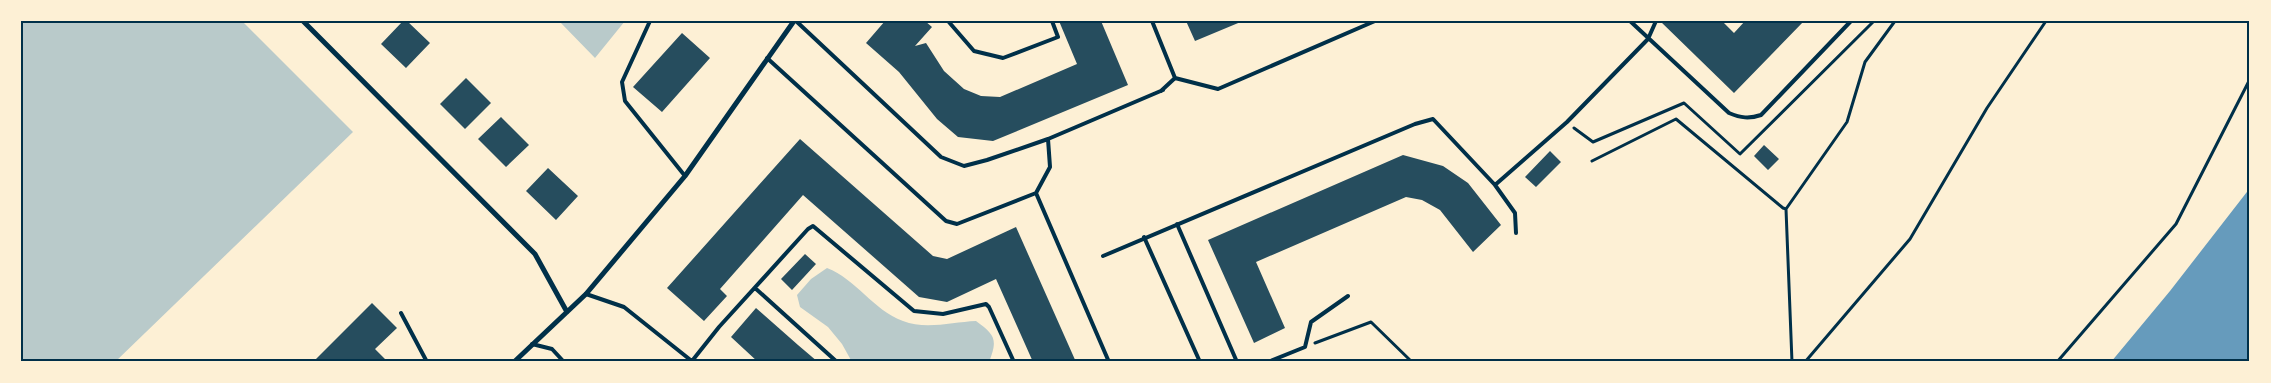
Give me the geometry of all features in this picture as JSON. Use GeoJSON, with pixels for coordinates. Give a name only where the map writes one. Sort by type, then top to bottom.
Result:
{"type":"FeatureCollection","features":[{"type":"Feature","properties":{"kind":"street"},"geometry":{"type":"LineString","coordinates":[[303,21],[536,254],[567,312]]}},
{"type":"Feature","properties":{"kind":"street"},"geometry":{"type":"LineString","coordinates":[[514,362],[586,294],[685,176],[795,21]]}},
{"type":"Feature","properties":{"kind":"lane"},"geometry":{"type":"LineString","coordinates":[[650,21],[622,82],[625,100],[685,176]]}},
{"type":"Feature","properties":{"kind":"lane"},"geometry":{"type":"LineString","coordinates":[[795,21],[942,157],[964,166],[1048,139],[1162,91],[1175,78]]}},
{"type":"Feature","properties":{"kind":"lane"},"geometry":{"type":"LineString","coordinates":[[948,21],[974,52],[1002,58],[1058,38],[1052,21]]}},
{"type":"Feature","properties":{"kind":"lane"},"geometry":{"type":"LineString","coordinates":[[1152,21],[1175,78]]}},
{"type":"Feature","properties":{"kind":"lane"},"geometry":{"type":"LineString","coordinates":[[1175,78],[1218,89],[1375,21]]}},
{"type":"Feature","properties":{"kind":"lane"},"geometry":{"type":"LineString","coordinates":[[1630,21],[1729,113],[1739,117],[1751,118],[1761,115],[1851,21]]}},
{"type":"Feature","properties":{"kind":"lane"},"geometry":{"type":"LineString","coordinates":[[1495,185],[1567,122],[1648,39],[1656,21]]}},
{"type":"Feature","properties":{"kind":"lane"},"geometry":{"type":"LineString","coordinates":[[768,58],[946,221],[957,224],[1036,193],[1050,167],[1048,139]]}},
{"type":"Feature","properties":{"kind":"lane"},"geometry":{"type":"LineString","coordinates":[[1102,256],[1415,124],[1433,119],[1495,185],[1515,213],[1516,233]]}},
{"type":"Feature","properties":{"kind":"lane"},"geometry":{"type":"LineString","coordinates":[[1036,193],[1109,362]]}},
{"type":"Feature","properties":{"kind":"lane"},"geometry":{"type":"LineString","coordinates":[[1177,224],[1237,362]]}},
{"type":"Feature","properties":{"kind":"lane"},"geometry":{"type":"LineString","coordinates":[[586,294],[624,307],[692,361],[808,229],[814,226],[914,311],[943,314],[986,304],[1014,362]]}},
{"type":"Feature","properties":{"kind":"lane"},"geometry":{"type":"LineString","coordinates":[[1144,238],[1200,362]]}},
{"type":"Feature","properties":{"kind":"lane"},"geometry":{"type":"LineString","coordinates":[[755,288],[837,362]]}},
{"type":"Feature","properties":{"kind":"lane"},"geometry":{"type":"LineString","coordinates":[[1268,362],[1305,347],[1311,322],[1348,296]]}},
{"type":"Feature","properties":{"kind":"lane"},"geometry":{"type":"LineString","coordinates":[[401,313],[427,362]]}},
{"type":"Feature","properties":{"kind":"lane"},"geometry":{"type":"LineString","coordinates":[[532,344],[552,349],[564,362]]}},
{"type":"Feature","properties":{"kind":"path"},"geometry":{"type":"LineString","coordinates":[[1792,362],[1786,209],[1847,122],[1865,62],[1896,21]]}},
{"type":"Feature","properties":{"kind":"path"},"geometry":{"type":"LineString","coordinates":[[1805,362],[1910,239],[1987,108],[2046,21]]}},
{"type":"Feature","properties":{"kind":"path"},"geometry":{"type":"LineString","coordinates":[[2057,362],[2176,224],[2250,79]]}},
{"type":"Feature","properties":{"kind":"path"},"geometry":{"type":"LineString","coordinates":[[1592,161],[1676,119],[1786,209]]}},
{"type":"Feature","properties":{"kind":"path"},"geometry":{"type":"LineString","coordinates":[[1567,122],[1593,142]]}},
{"type":"Feature","properties":{"kind":"path"},"geometry":{"type":"LineString","coordinates":[[1305,347],[1371,322],[1412,362]]}},
{"type":"Feature","properties":{"kind":"shaded area"},"geometry":{"type":"Polygon","coordinates":[[[21,21],[242,21],[353,132],[115,362],[21,362],[21,21]]]}},
{"type":"Feature","properties":{"kind":"shaded area"},"geometry":{"type":"Polygon","coordinates":[[[559,21],[625,21],[595,58],[559,21]]]}},
{"type":"Feature","properties":{"kind":"shaded area"},"geometry":{"type":"Polygon","coordinates":[[[827,268],[847,279],[883,310],[903,321],[920,325],[939,325],[976,321],[993,338],[994,343],[989,362],[852,362],[842,344],[828,327],[800,307],[797,295],[811,279],[827,268]]]}},
{"type":"Feature","properties":{"kind":"water"},"geometry":{"type":"Polygon","coordinates":[[[2250,188],[2250,362],[2111,362],[2170,291],[2250,188]]]}},
{"type":"Feature","properties":{"kind":"building"},"geometry":{"type":"Polygon","coordinates":[[[403,21],[407,21],[430,43],[406,68],[381,44],[403,21]]]}},
{"type":"Feature","properties":{"kind":"building"},"geometry":{"type":"Polygon","coordinates":[[[885,21],[925,21],[932,27],[915,46],[926,43],[944,71],[964,89],[981,96],[1000,97],[1077,64],[1059,21],[1101,21],[1128,85],[993,141],[958,137],[937,119],[899,72],[866,43],[885,21]]]}},
{"type":"Feature","properties":{"kind":"building"},"geometry":{"type":"Polygon","coordinates":[[[1186,21],[1243,21],[1195,41],[1186,21]]]}},
{"type":"Feature","properties":{"kind":"building"},"geometry":{"type":"Polygon","coordinates":[[[1660,21],[1722,21],[1734,33],[1745,21],[1804,21],[1734,93],[1660,21]]]}},
{"type":"Feature","properties":{"kind":"building"},"geometry":{"type":"Polygon","coordinates":[[[682,33],[710,58],[662,112],[633,87],[682,33]]]}},
{"type":"Feature","properties":{"kind":"building"},"geometry":{"type":"Polygon","coordinates":[[[466,78],[491,103],[465,129],[440,104],[466,78]]]}},
{"type":"Feature","properties":{"kind":"building"},"geometry":{"type":"Polygon","coordinates":[[[501,117],[529,145],[506,167],[478,139],[501,117]]]}},
{"type":"Feature","properties":{"kind":"building"},"geometry":{"type":"Polygon","coordinates":[[[800,139],[933,256],[947,259],[1016,227],[1076,362],[1033,362],[996,279],[947,302],[919,297],[803,195],[720,289],[727,296],[704,321],[667,288],[800,139]]]}},
{"type":"Feature","properties":{"kind":"building"},"geometry":{"type":"Polygon","coordinates":[[[1764,145],[1779,159],[1768,170],[1754,156],[1764,145]]]}},
{"type":"Feature","properties":{"kind":"building"},"geometry":{"type":"Polygon","coordinates":[[[1550,151],[1561,162],[1536,187],[1525,177],[1550,151]]]}},
{"type":"Feature","properties":{"kind":"building"},"geometry":{"type":"Polygon","coordinates":[[[1403,155],[1443,166],[1468,183],[1501,225],[1473,252],[1440,210],[1422,200],[1406,197],[1256,262],[1285,328],[1254,343],[1208,240],[1403,155]]]}},
{"type":"Feature","properties":{"kind":"building"},"geometry":{"type":"Polygon","coordinates":[[[548,168],[578,196],[556,220],[526,191],[548,168]]]}},
{"type":"Feature","properties":{"kind":"building"},"geometry":{"type":"Polygon","coordinates":[[[805,254],[816,264],[792,290],[781,279],[805,254]]]}},
{"type":"Feature","properties":{"kind":"building"},"geometry":{"type":"Polygon","coordinates":[[[372,303],[397,328],[375,349],[388,362],[313,362],[372,303]]]}},
{"type":"Feature","properties":{"kind":"building"},"geometry":{"type":"Polygon","coordinates":[[[756,308],[818,362],[758,362],[731,337],[756,308]]]}}]}
